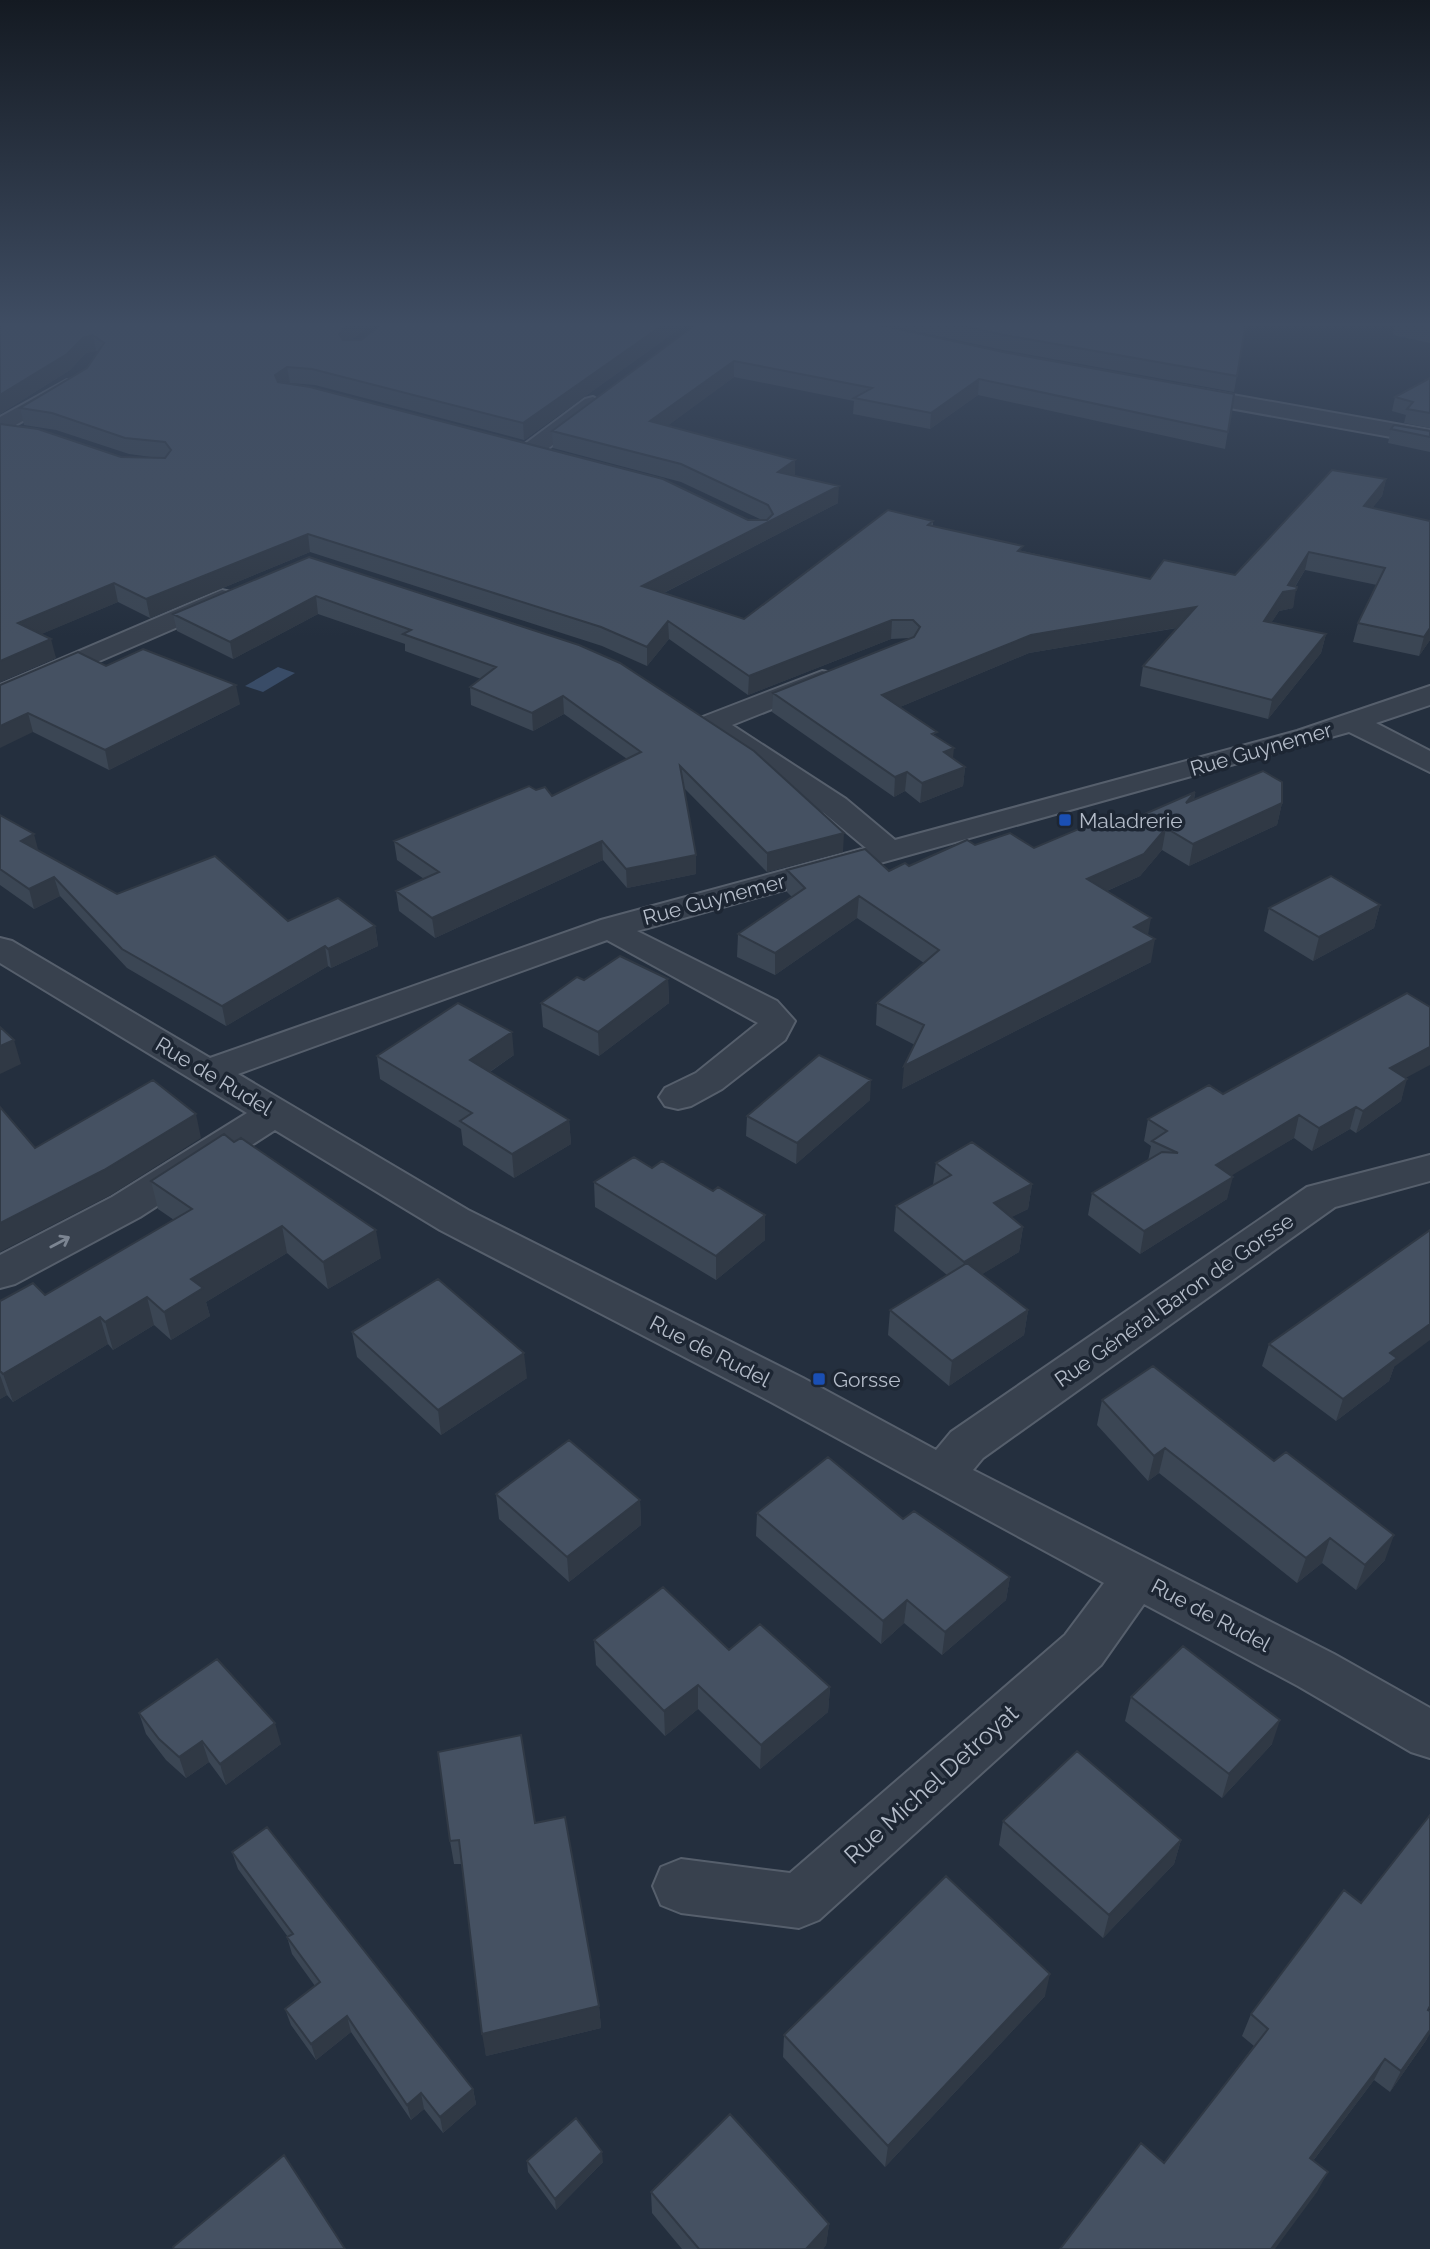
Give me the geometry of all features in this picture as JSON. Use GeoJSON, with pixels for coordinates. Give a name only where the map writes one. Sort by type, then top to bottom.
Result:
{"type":"FeatureCollection","features":[{"type":"Feature","properties":{"kind":"street"},"geometry":{"type":"LineString","coordinates":[[530,451],[562,427]]}},
{"type":"Feature","properties":{"kind":"street"},"geometry":{"type":"LineString","coordinates":[[1373,427],[1430,437]]}},
{"type":"Feature","properties":{"kind":"street"},"geometry":{"type":"LineString","coordinates":[[0,428],[36,435]]}},
{"type":"Feature","properties":{"kind":"street"},"geometry":{"type":"LineString","coordinates":[[507,445],[557,458]]}},
{"type":"Feature","properties":{"kind":"street"},"geometry":{"type":"LineString","coordinates":[[0,695],[252,585]]}},
{"type":"Feature","properties":{"kind":"street"},"geometry":{"type":"LineString","coordinates":[[851,667],[700,718],[835,806],[889,851]]}},
{"type":"Feature","properties":{"kind":"street","name":"Rue Guynemer"},"geometry":{"type":"LineString","coordinates":[[209,1071],[613,927],[1352,722],[1430,695]]}},
{"type":"Feature","properties":{"kind":"street"},"geometry":{"type":"LineString","coordinates":[[1352,722],[1430,763]]}},
{"type":"Feature","properties":{"kind":"street"},"geometry":{"type":"LineString","coordinates":[[613,927],[625,938],[764,1009],[777,1021],[772,1032],[709,1081],[678,1097]]}},
{"type":"Feature","properties":{"kind":"street","name":"Rue de Rudel"},"geometry":{"type":"LineString","coordinates":[[0,948],[454,1220],[787,1390],[942,1475],[1315,1670],[1430,1735]]}},
{"type":"Feature","properties":{"kind":"street"},"geometry":{"type":"LineString","coordinates":[[0,1273],[126,1207],[275,1112]]}},
{"type":"Feature","properties":{"kind":"street","name":"Rue Général Baron de Gorsse"},"geometry":{"type":"LineString","coordinates":[[942,1475],[967,1446],[1321,1196],[1430,1168]]}},
{"type":"Feature","properties":{"kind":"street","name":"Rue Michel Detroyat"},"geometry":{"type":"LineString","coordinates":[[681,1886],[799,1901],[1083,1650],[1138,1576]]}},
{"type":"Feature","properties":{"kind":"water"},"geometry":{"type":"Polygon","coordinates":[[[278,667],[295,673],[263,692],[245,686],[278,667]]]}},
{"type":"Feature","properties":{"kind":"building"},"geometry":{"type":"Polygon","coordinates":[[[0,427],[38,429],[121,457],[165,458],[171,450],[165,442],[125,438],[93,427],[463,427],[663,479],[748,520],[767,520],[773,514],[768,505],[681,464],[552,431],[557,427],[672,427],[795,460],[778,472],[839,486],[642,586],[744,619],[888,510],[933,521],[928,525],[1023,546],[1018,551],[1150,579],[1164,560],[1235,575],[1332,470],[1386,479],[1364,506],[1430,521],[1430,628],[1424,637],[1358,623],[1385,568],[1309,552],[1288,585],[1297,587],[1296,590],[1283,592],[1264,621],[1326,634],[1272,700],[1143,666],[1196,607],[1031,635],[882,695],[937,732],[932,734],[954,748],[944,752],[965,767],[922,783],[907,772],[895,777],[773,693],[914,637],[920,627],[913,620],[892,620],[749,676],[668,621],[647,647],[601,627],[308,534],[146,599],[114,583],[18,623],[51,639],[0,661],[0,427]]]}},
{"type":"Feature","properties":{"kind":"building"},"geometry":{"type":"Polygon","coordinates":[[[1204,427],[1229,427],[1228,432],[1204,427]]]}},
{"type":"Feature","properties":{"kind":"building"},"geometry":{"type":"Polygon","coordinates":[[[1406,427],[1430,431],[1430,437],[1391,429],[1406,427]]]}},
{"type":"Feature","properties":{"kind":"building"},"geometry":{"type":"Polygon","coordinates":[[[309,557],[579,645],[620,663],[754,751],[844,833],[767,853],[680,766],[696,855],[626,869],[602,841],[432,918],[396,891],[439,872],[394,841],[529,786],[536,790],[545,787],[552,796],[641,752],[563,696],[532,713],[470,687],[496,667],[403,634],[411,630],[316,596],[230,642],[173,614],[309,557]]]}},
{"type":"Feature","properties":{"kind":"building"},"geometry":{"type":"Polygon","coordinates":[[[143,649],[236,685],[105,750],[28,713],[0,726],[0,685],[78,652],[106,666],[143,649]]]}},
{"type":"Feature","properties":{"kind":"building"},"geometry":{"type":"Polygon","coordinates":[[[1263,771],[1282,782],[1282,803],[1193,844],[1166,828],[1144,854],[1087,879],[1151,918],[1134,927],[1155,939],[904,1066],[924,1025],[877,1003],[939,950],[859,896],[775,953],[738,934],[805,888],[787,870],[865,849],[889,871],[905,863],[909,866],[967,840],[975,845],[1010,833],[1034,848],[1095,822],[1108,830],[1195,792],[1186,803],[1263,771]]]}},
{"type":"Feature","properties":{"kind":"building"},"geometry":{"type":"Polygon","coordinates":[[[0,815],[34,834],[21,841],[117,894],[215,856],[288,921],[338,898],[375,926],[328,949],[325,946],[222,1006],[122,949],[54,877],[29,889],[0,869],[0,815]]]}},
{"type":"Feature","properties":{"kind":"building"},"geometry":{"type":"Polygon","coordinates":[[[1331,876],[1380,905],[1319,937],[1269,908],[1331,876]]]}},
{"type":"Feature","properties":{"kind":"building"},"geometry":{"type":"Polygon","coordinates":[[[620,956],[668,979],[598,1032],[541,1003],[577,977],[584,980],[620,956]]]}},
{"type":"Feature","properties":{"kind":"building"},"geometry":{"type":"Polygon","coordinates":[[[1407,993],[1430,1007],[1430,1047],[1390,1068],[1407,1079],[1363,1111],[1356,1107],[1319,1128],[1299,1115],[1216,1165],[1233,1177],[1144,1231],[1092,1193],[1162,1152],[1178,1153],[1152,1141],[1167,1131],[1148,1119],[1209,1085],[1223,1094],[1407,993]]]}},
{"type":"Feature","properties":{"kind":"building"},"geometry":{"type":"Polygon","coordinates":[[[458,1003],[512,1032],[470,1060],[569,1120],[512,1154],[460,1121],[472,1113],[377,1056],[458,1003]]]}},
{"type":"Feature","properties":{"kind":"building"},"geometry":{"type":"Polygon","coordinates":[[[0,1027],[14,1040],[0,1046],[0,1027]]]}},
{"type":"Feature","properties":{"kind":"building"},"geometry":{"type":"Polygon","coordinates":[[[819,1055],[871,1080],[797,1143],[747,1116],[819,1055]]]}},
{"type":"Feature","properties":{"kind":"building"},"geometry":{"type":"Polygon","coordinates":[[[153,1080],[196,1114],[104,1170],[0,1223],[0,1107],[35,1148],[153,1080]]]}},
{"type":"Feature","properties":{"kind":"building"},"geometry":{"type":"Polygon","coordinates":[[[224,1134],[234,1142],[241,1138],[376,1230],[323,1262],[282,1226],[191,1279],[203,1288],[164,1312],[147,1297],[105,1322],[100,1317],[3,1374],[0,1371],[0,1301],[33,1283],[45,1295],[192,1209],[151,1181],[224,1134]]]}},
{"type":"Feature","properties":{"kind":"building"},"geometry":{"type":"Polygon","coordinates":[[[972,1142],[1032,1184],[994,1203],[1023,1227],[964,1262],[896,1206],[951,1175],[936,1163],[972,1142]]]}},
{"type":"Feature","properties":{"kind":"building"},"geometry":{"type":"Polygon","coordinates":[[[634,1157],[652,1168],[662,1161],[713,1191],[718,1187],[765,1215],[716,1256],[594,1182],[634,1157]]]}},
{"type":"Feature","properties":{"kind":"building"},"geometry":{"type":"Polygon","coordinates":[[[1430,1230],[1430,1324],[1390,1353],[1397,1358],[1343,1399],[1269,1344],[1430,1230]]]}},
{"type":"Feature","properties":{"kind":"building"},"geometry":{"type":"Polygon","coordinates":[[[967,1263],[1028,1310],[952,1361],[890,1310],[967,1263]]]}},
{"type":"Feature","properties":{"kind":"building"},"geometry":{"type":"Polygon","coordinates":[[[438,1279],[524,1353],[438,1410],[352,1332],[438,1279]]]}},
{"type":"Feature","properties":{"kind":"building"},"geometry":{"type":"Polygon","coordinates":[[[1153,1366],[1274,1461],[1286,1452],[1394,1535],[1365,1565],[1330,1538],[1306,1558],[1165,1448],[1154,1456],[1102,1400],[1153,1366]]]}},
{"type":"Feature","properties":{"kind":"building"},"geometry":{"type":"Polygon","coordinates":[[[569,1440],[640,1500],[567,1557],[496,1494],[569,1440]]]}},
{"type":"Feature","properties":{"kind":"building"},"geometry":{"type":"Polygon","coordinates":[[[828,1457],[903,1519],[914,1511],[1010,1577],[945,1632],[907,1600],[883,1621],[757,1513],[828,1457]]]}},
{"type":"Feature","properties":{"kind":"building"},"geometry":{"type":"Polygon","coordinates":[[[663,1587],[729,1650],[760,1624],[830,1687],[761,1745],[698,1685],[664,1711],[594,1640],[663,1587]]]}},
{"type":"Feature","properties":{"kind":"building"},"geometry":{"type":"Polygon","coordinates":[[[1183,1646],[1280,1720],[1229,1774],[1131,1697],[1183,1646]]]}},
{"type":"Feature","properties":{"kind":"building"},"geometry":{"type":"Polygon","coordinates":[[[217,1659],[275,1723],[220,1764],[202,1741],[179,1757],[159,1739],[139,1713],[217,1659]]]}},
{"type":"Feature","properties":{"kind":"building"},"geometry":{"type":"Polygon","coordinates":[[[521,1735],[535,1823],[565,1817],[599,2006],[482,2034],[459,1840],[450,1841],[438,1752],[521,1735]]]}},
{"type":"Feature","properties":{"kind":"building"},"geometry":{"type":"Polygon","coordinates":[[[1077,1751],[1181,1840],[1109,1915],[1003,1821],[1077,1751]]]}},
{"type":"Feature","properties":{"kind":"building"},"geometry":{"type":"Polygon","coordinates":[[[1430,1815],[1430,2030],[1401,2071],[1385,2059],[1310,2158],[1328,2172],[1271,2249],[1060,2249],[1141,2143],[1164,2163],[1268,2029],[1251,2014],[1344,1890],[1361,1903],[1430,1815]]]}},
{"type":"Feature","properties":{"kind":"building"},"geometry":{"type":"Polygon","coordinates":[[[267,1827],[473,2089],[440,2117],[421,2093],[407,2105],[347,2016],[311,2044],[285,2009],[320,1982],[287,1937],[293,1934],[232,1852],[267,1827]]]}},
{"type":"Feature","properties":{"kind":"building"},"geometry":{"type":"Polygon","coordinates":[[[946,1876],[1050,1974],[888,2146],[784,2035],[946,1876]]]}},
{"type":"Feature","properties":{"kind":"building"},"geometry":{"type":"Polygon","coordinates":[[[730,2114],[829,2224],[806,2249],[699,2249],[651,2192],[730,2114]]]}},
{"type":"Feature","properties":{"kind":"building"},"geometry":{"type":"Polygon","coordinates":[[[576,2118],[602,2152],[555,2199],[527,2161],[576,2118]]]}},
{"type":"Feature","properties":{"kind":"building"},"geometry":{"type":"Polygon","coordinates":[[[284,2155],[345,2249],[174,2249],[173,2247],[284,2155]]]}},
{"type":"Feature","properties":{"kind":"place","name":"Maladrerie"},"geometry":{"type":"Point","coordinates":[1065,820]}},
{"type":"Feature","properties":{"kind":"place","name":"Gorsse"},"geometry":{"type":"Point","coordinates":[819,1379]}}]}
